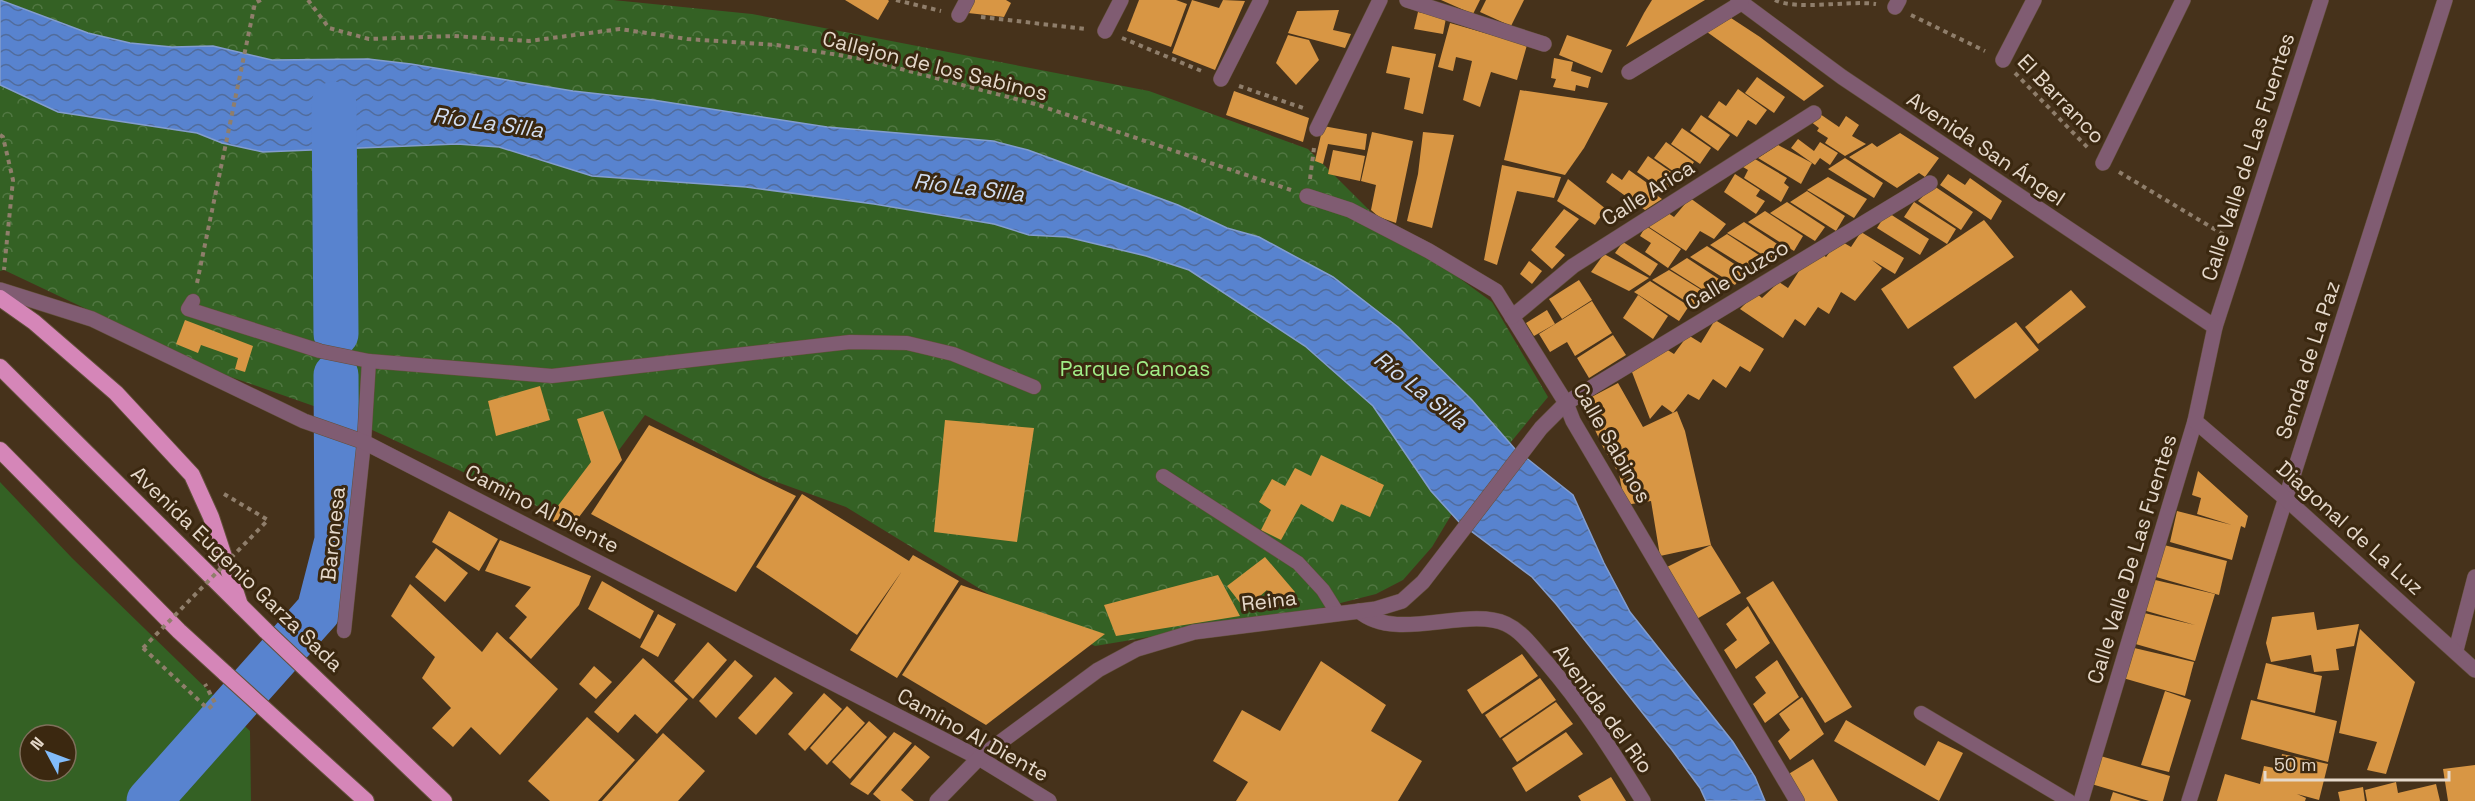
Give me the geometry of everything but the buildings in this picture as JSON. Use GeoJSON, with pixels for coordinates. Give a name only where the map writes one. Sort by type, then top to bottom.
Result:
{"type":"FeatureCollection","features":[{"type":"Feature","properties":{"kind":"highway"},"geometry":{"type":"LineString","coordinates":[[0,298],[34,322],[116,393],[192,475],[211,517],[240,605]]}},
{"type":"Feature","properties":{"kind":"highway","name":"Avenida Eugenio Garza Sada"},"geometry":{"type":"LineString","coordinates":[[0,367],[266,631],[444,801]]}},
{"type":"Feature","properties":{"kind":"highway"},"geometry":{"type":"LineString","coordinates":[[0,450],[179,631],[363,800]]}},
{"type":"Feature","properties":{"kind":"street"},"geometry":{"type":"LineString","coordinates":[[959,15],[967,0]]}},
{"type":"Feature","properties":{"kind":"street"},"geometry":{"type":"LineString","coordinates":[[1105,31],[1121,0]]}},
{"type":"Feature","properties":{"kind":"street"},"geometry":{"type":"LineString","coordinates":[[1221,79],[1262,0]]}},
{"type":"Feature","properties":{"kind":"street"},"geometry":{"type":"LineString","coordinates":[[1317,129],[1380,0]]}},
{"type":"Feature","properties":{"kind":"street"},"geometry":{"type":"LineString","coordinates":[[1407,0],[1544,44]]}},
{"type":"Feature","properties":{"kind":"street"},"geometry":{"type":"LineString","coordinates":[[2002,60],[2034,0]]}},
{"type":"Feature","properties":{"kind":"street"},"geometry":{"type":"LineString","coordinates":[[2103,163],[2183,0]]}},
{"type":"Feature","properties":{"kind":"street","name":"Calle Valle de Las Fuentes"},"geometry":{"type":"LineString","coordinates":[[2215,327],[2321,0]]}},
{"type":"Feature","properties":{"kind":"street","name":"Senda de La Paz"},"geometry":{"type":"LineString","coordinates":[[2188,801],[2445,0]]}},
{"type":"Feature","properties":{"kind":"street"},"geometry":{"type":"LineString","coordinates":[[1629,72],[1739,1]]}},
{"type":"Feature","properties":{"kind":"street","name":"Avenida San Ángel"},"geometry":{"type":"LineString","coordinates":[[1739,1],[1842,77],[2215,327]]}},
{"type":"Feature","properties":{"kind":"street","name":"Calle Arica"},"geometry":{"type":"LineString","coordinates":[[1512,317],[1573,266],[1814,113]]}},
{"type":"Feature","properties":{"kind":"street","name":"Calle Cuzco"},"geometry":{"type":"LineString","coordinates":[[1566,403],[1930,183]]}},
{"type":"Feature","properties":{"kind":"street","name":"Calle Sabinos"},"geometry":{"type":"LineString","coordinates":[[1307,196],[1350,210],[1429,251],[1496,291],[1566,403],[1573,421],[1797,801]]}},
{"type":"Feature","properties":{"kind":"street","name":"Camino Al Diente"},"geometry":{"type":"LineString","coordinates":[[0,290],[92,319],[304,421],[363,441],[979,758],[1049,801]]}},
{"type":"Feature","properties":{"kind":"street","name":"Calle Valle De Las Fuentes"},"geometry":{"type":"LineString","coordinates":[[2081,801],[2195,421],[2215,327]]}},
{"type":"Feature","properties":{"kind":"street","name":"Reina"},"geometry":{"type":"LineString","coordinates":[[937,801],[979,758],[1098,670],[1137,649],[1194,632],[1359,611],[1402,601],[1423,582],[1541,428],[1566,403]]}},
{"type":"Feature","properties":{"kind":"street","name":"Diagonal de La Luz"},"geometry":{"type":"LineString","coordinates":[[2195,421],[2456,650],[2475,670]]}},
{"type":"Feature","properties":{"kind":"street"},"geometry":{"type":"LineString","coordinates":[[2456,650],[2475,577]]}},
{"type":"Feature","properties":{"kind":"street","name":"Avenida del Rio"},"geometry":{"type":"LineString","coordinates":[[1359,611],[1374,621],[1394,625],[1477,620],[1505,624],[1525,638],[1571,691],[1642,801]]}},
{"type":"Feature","properties":{"kind":"lane"},"geometry":{"type":"LineString","coordinates":[[193,301],[188,309],[320,351],[369,361],[552,376],[850,342],[907,343],[953,354],[1034,387]]}},
{"type":"Feature","properties":{"kind":"lane","name":"Baronesa"},"geometry":{"type":"LineString","coordinates":[[344,631],[369,361]]}},
{"type":"Feature","properties":{"kind":"lane"},"geometry":{"type":"LineString","coordinates":[[1163,476],[1298,562],[1323,590],[1338,614]]}},
{"type":"Feature","properties":{"kind":"lane"},"geometry":{"type":"LineString","coordinates":[[1921,713],[2069,801]]}},
{"type":"Feature","properties":{"kind":"path"},"geometry":{"type":"LineString","coordinates":[[193,301],[255,3],[261,0]]}},
{"type":"Feature","properties":{"kind":"path","name":"Callejon de los Sabinos"},"geometry":{"type":"LineString","coordinates":[[308,0],[329,28],[369,39],[454,36],[530,41],[621,29],[687,39],[777,45],[862,59],[1035,104],[1307,196]]}},
{"type":"Feature","properties":{"kind":"path","name":"El Barranco"},"geometry":{"type":"LineString","coordinates":[[1775,0],[1811,4],[1857,1],[1897,4],[2002,60],[2103,163],[2242,245]]}},
{"type":"Feature","properties":{"kind":"path"},"geometry":{"type":"LineString","coordinates":[[1307,196],[1317,129]]}},
{"type":"Feature","properties":{"kind":"path"},"geometry":{"type":"LineString","coordinates":[[0,135],[3,137],[13,180],[4,270]]}},
{"type":"Feature","properties":{"kind":"path"},"geometry":{"type":"LineString","coordinates":[[192,475],[268,519],[144,648],[208,709],[215,703],[205,682]]}},
{"type":"Feature","properties":{"kind":"green space","name":"Parque Canoas"},"geometry":{"type":"Polygon","coordinates":[[[0,0],[613,0],[752,14],[1149,91],[1308,149],[1377,218],[1492,302],[1548,397],[1453,512],[1432,547],[1403,580],[1376,594],[1317,609],[1095,646],[990,595],[846,507],[763,477],[645,415],[567,520],[342,416],[228,376],[4,270],[0,271],[0,0]]]}},
{"type":"Feature","properties":{"kind":"green space"},"geometry":{"type":"Polygon","coordinates":[[[0,482],[72,558],[250,731],[251,801],[0,801],[0,482]]]}},
{"type":"Feature","properties":{"kind":"water","name":"Río La Silla"},"geometry":{"type":"Polygon","coordinates":[[[0,0],[88,33],[130,43],[172,47],[213,46],[272,60],[368,59],[827,127],[993,141],[1028,150],[1178,205],[1227,228],[1259,237],[1333,277],[1398,327],[1472,400],[1515,449],[1573,495],[1604,563],[1630,612],[1733,742],[1755,777],[1765,801],[1706,801],[1700,788],[1672,750],[1556,604],[1532,577],[1459,522],[1431,491],[1373,406],[1305,346],[1189,270],[1146,256],[1067,237],[1029,235],[994,224],[874,204],[746,187],[592,176],[499,147],[457,144],[263,152],[222,143],[197,133],[58,112],[0,85],[0,0]]]}},
{"type":"Feature","properties":{"kind":"waterway"},"geometry":{"type":"LineString","coordinates":[[334,104],[336,334]]}},
{"type":"Feature","properties":{"kind":"waterway"},"geometry":{"type":"LineString","coordinates":[[149,801],[319,610],[337,540],[336,375]]}}]}
